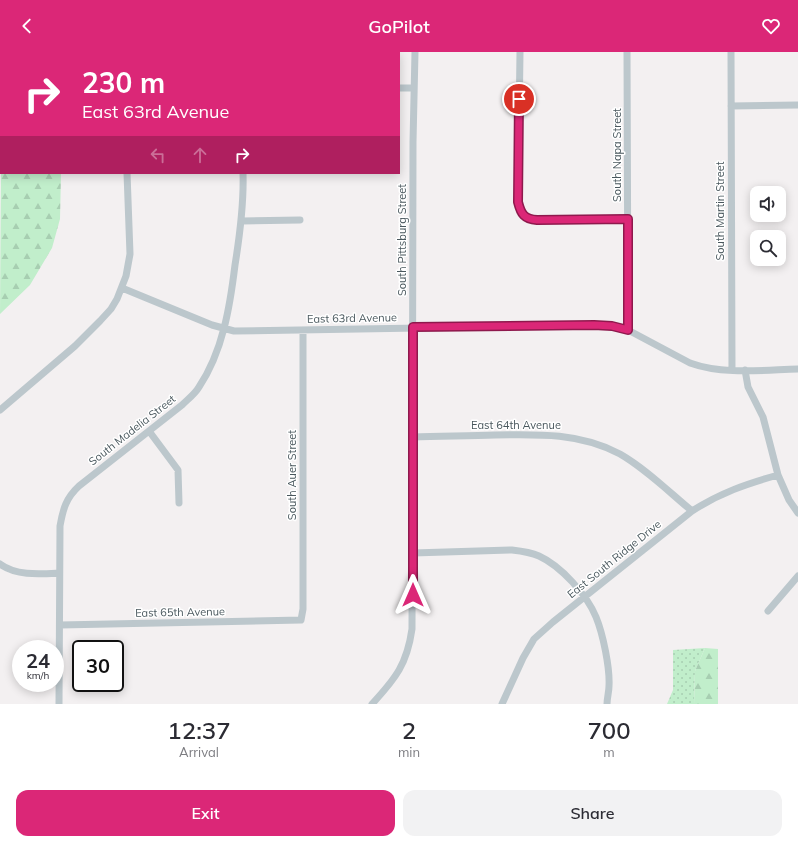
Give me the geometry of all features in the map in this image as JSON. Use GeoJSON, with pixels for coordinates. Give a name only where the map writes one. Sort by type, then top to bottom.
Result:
{"type":"FeatureCollection","features":[{"type":"Feature","properties":{"kind":"street","name":"South Pittsburg Street"},"geometry":{"type":"LineString","coordinates":[[372,704],[396,676],[406,657],[410,642],[413,609],[412,553],[415,52]]}},
{"type":"Feature","properties":{"kind":"street"},"geometry":{"type":"LineString","coordinates":[[520,52],[518,202],[523,216],[528,219],[537,220],[628,219]]}},
{"type":"Feature","properties":{"kind":"street","name":"South Napa Street"},"geometry":{"type":"LineString","coordinates":[[627,52],[628,330]]}},
{"type":"Feature","properties":{"kind":"street","name":"South Martin Street"},"geometry":{"type":"LineString","coordinates":[[731,52],[732,370]]}},
{"type":"Feature","properties":{"kind":"street"},"geometry":{"type":"LineString","coordinates":[[400,88],[414,88]]}},
{"type":"Feature","properties":{"kind":"street"},"geometry":{"type":"LineString","coordinates":[[731,106],[798,105]]}},
{"type":"Feature","properties":{"kind":"street"},"geometry":{"type":"LineString","coordinates":[[0,410],[75,346],[111,309],[122,288],[126,276],[131,246],[127,174]]}},
{"type":"Feature","properties":{"kind":"street","name":"South Madelia Street"},"geometry":{"type":"LineString","coordinates":[[59,704],[59,573],[60,526],[62,512],[69,497],[79,486],[182,405],[199,388],[217,350],[224,330],[242,221],[243,174]]}},
{"type":"Feature","properties":{"kind":"street"},"geometry":{"type":"LineString","coordinates":[[242,221],[300,220]]}},
{"type":"Feature","properties":{"kind":"street","name":"East 63rd Avenue"},"geometry":{"type":"LineString","coordinates":[[122,288],[224,330],[612,326],[628,330],[690,363],[708,368],[732,370],[798,369]]}},
{"type":"Feature","properties":{"kind":"street","name":"South Auer Street"},"geometry":{"type":"LineString","coordinates":[[301,620],[303,609],[303,330]]}},
{"type":"Feature","properties":{"kind":"street"},"geometry":{"type":"LineString","coordinates":[[745,370],[748,387],[763,417],[778,475],[789,500],[798,513]]}},
{"type":"Feature","properties":{"kind":"street"},"geometry":{"type":"LineString","coordinates":[[149,430],[178,470],[179,503]]}},
{"type":"Feature","properties":{"kind":"street","name":"East 64th Avenue"},"geometry":{"type":"LineString","coordinates":[[413,437],[538,434],[571,437],[590,441],[634,462],[692,511]]}},
{"type":"Feature","properties":{"kind":"street","name":"East South Ridge Drive"},"geometry":{"type":"LineString","coordinates":[[502,704],[522,658],[534,639],[553,622],[692,511],[711,498],[747,484],[778,475]]}},
{"type":"Feature","properties":{"kind":"street"},"geometry":{"type":"LineString","coordinates":[[412,553],[512,550],[525,551],[550,562],[569,579],[585,597],[596,616],[606,654],[609,686],[606,704]]}},
{"type":"Feature","properties":{"kind":"street"},"geometry":{"type":"LineString","coordinates":[[0,564],[22,573],[59,573]]}},
{"type":"Feature","properties":{"kind":"street"},"geometry":{"type":"LineString","coordinates":[[768,611],[798,576]]}},
{"type":"Feature","properties":{"kind":"street","name":"East 65th Avenue"},"geometry":{"type":"LineString","coordinates":[[60,625],[301,620]]}},
{"type":"Feature","properties":{"kind":"green space"},"geometry":{"type":"Polygon","coordinates":[[[1,174],[61,174],[60,219],[52,248],[30,285],[0,314],[1,174]]]}},
{"type":"Feature","properties":{"kind":"green space"},"geometry":{"type":"Polygon","coordinates":[[[705,648],[695,671],[694,704],[667,704],[673,690],[673,650],[705,648]]]}},
{"type":"Feature","properties":{"kind":"green space"},"geometry":{"type":"Polygon","coordinates":[[[705,648],[718,649],[718,704],[694,704],[695,671],[705,648]]]}},
{"type":"Feature","properties":{"kind":"route"},"geometry":{"type":"LineString","coordinates":[[413,595],[413,327],[594,325],[612,326],[628,330],[628,219],[537,220],[528,219],[523,216],[518,202],[519,99]]}}]}
